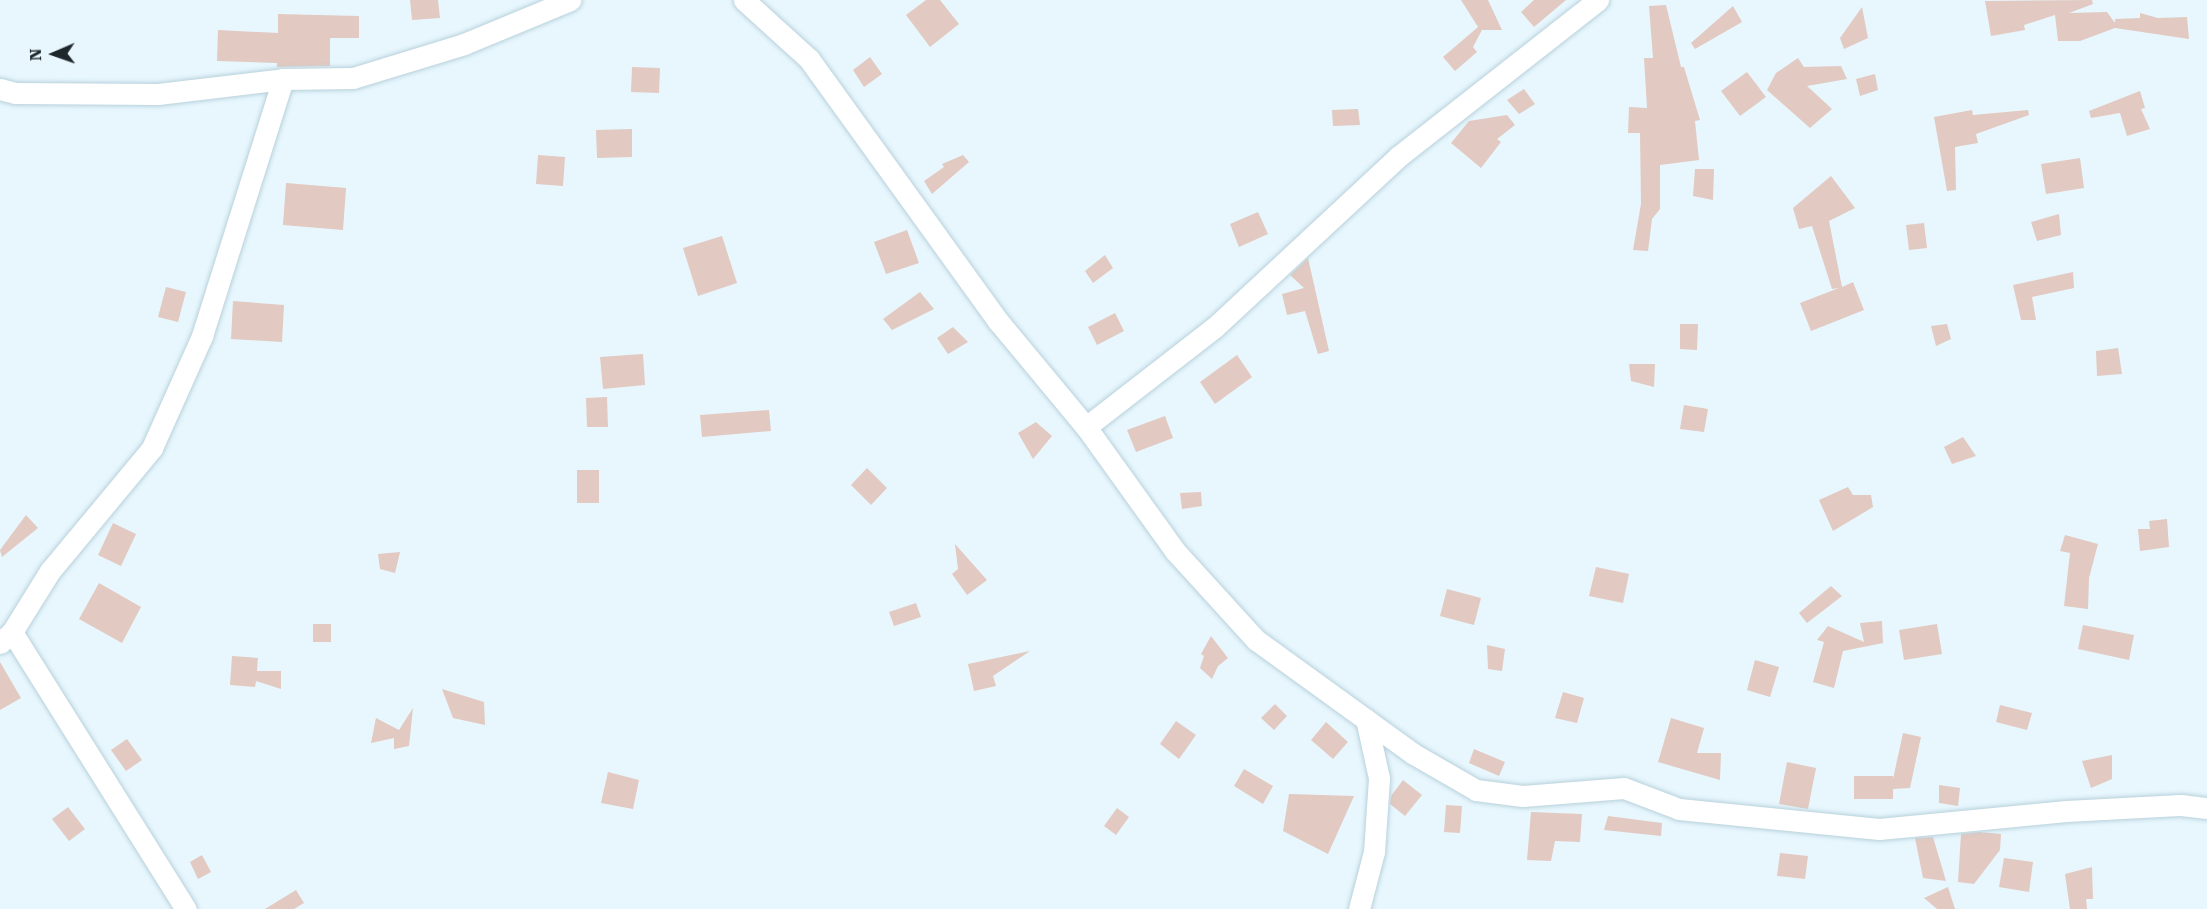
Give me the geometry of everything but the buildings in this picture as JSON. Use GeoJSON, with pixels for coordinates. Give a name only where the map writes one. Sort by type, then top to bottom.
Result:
{"type":"FeatureCollection","features":[{"type":"Feature","properties":{"kind":"street"},"geometry":{"type":"LineString","coordinates":[[0,89],[15,93],[158,94],[283,79],[353,78],[464,44],[570,0]]}},
{"type":"Feature","properties":{"kind":"street"},"geometry":{"type":"LineString","coordinates":[[744,0],[809,59],[998,321],[1086,427],[1175,551],[1256,640],[1366,719],[1476,790],[1523,796],[1624,788],[1679,809],[1879,828],[2066,811],[2181,805],[2207,808]]}},
{"type":"Feature","properties":{"kind":"street"},"geometry":{"type":"LineString","coordinates":[[1086,427],[1215,327],[1399,156],[1598,0]]}},
{"type":"Feature","properties":{"kind":"street"},"geometry":{"type":"LineString","coordinates":[[186,909],[6,637],[50,571],[152,448],[202,336],[283,79]]}},
{"type":"Feature","properties":{"kind":"street"},"geometry":{"type":"LineString","coordinates":[[1359,909],[1374,852],[1379,778],[1366,719]]}}]}
